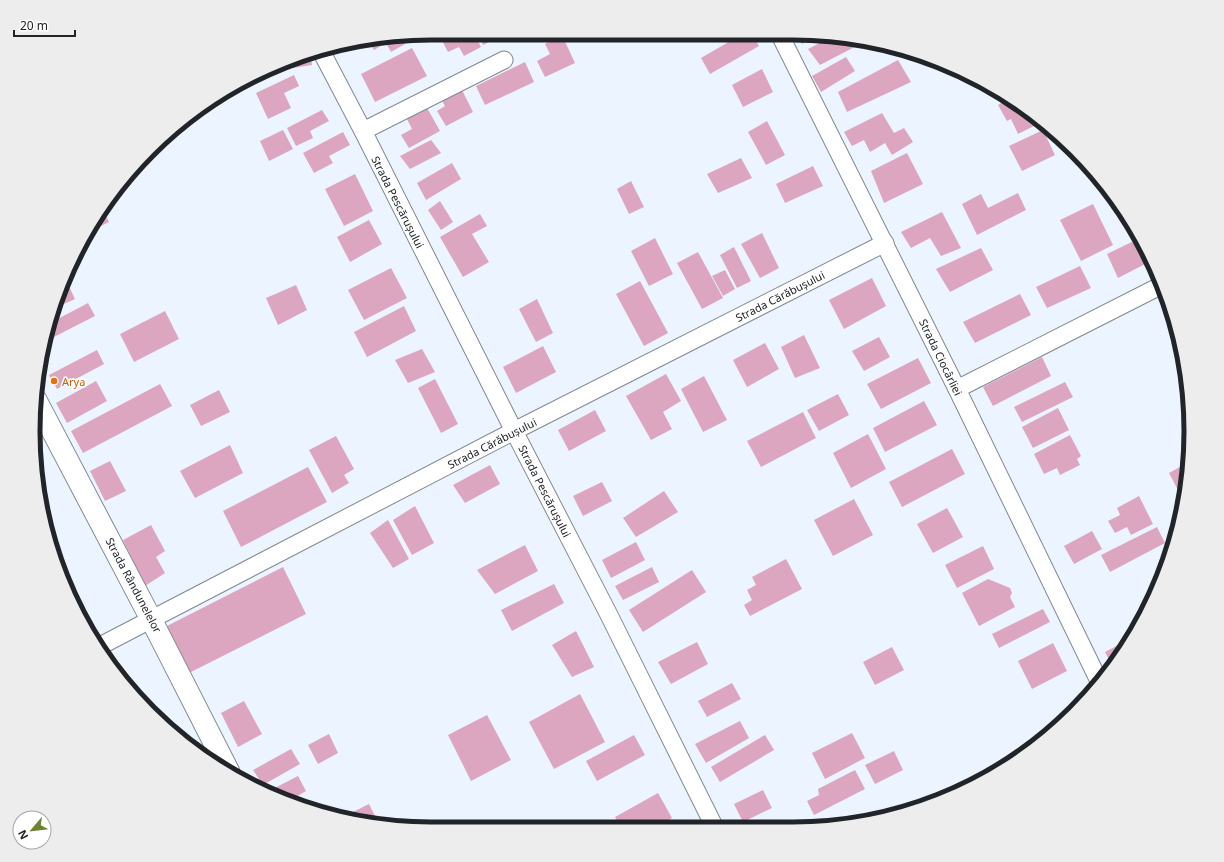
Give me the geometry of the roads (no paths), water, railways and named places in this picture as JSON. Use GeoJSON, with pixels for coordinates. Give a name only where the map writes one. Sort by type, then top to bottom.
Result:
{"type":"FeatureCollection","features":[{"type":"Feature","properties":{"kind":"street","name":"Strada Ciocârliei"},"geometry":{"type":"LineString","coordinates":[[783,40],[885,243],[1097,677]]}},
{"type":"Feature","properties":{"kind":"street","name":"Strada Pescărușului"},"geometry":{"type":"LineString","coordinates":[[323,55],[514,431],[612,620],[712,822]]}},
{"type":"Feature","properties":{"kind":"street"},"geometry":{"type":"LineString","coordinates":[[362,131],[504,60]]}},
{"type":"Feature","properties":{"kind":"street","name":"Strada Cărăbușului"},"geometry":{"type":"LineString","coordinates":[[104,644],[514,431],[885,243]]}},
{"type":"Feature","properties":{"kind":"street"},"geometry":{"type":"LineString","coordinates":[[957,389],[1157,288]]}},
{"type":"Feature","properties":{"kind":"street","name":"Strada Rândunelelor"},"geometry":{"type":"LineString","coordinates":[[41,409],[224,763]]}},
{"type":"Feature","properties":{"kind":"place","name":"Arya"},"geometry":{"type":"Point","coordinates":[54,381]}}]}
